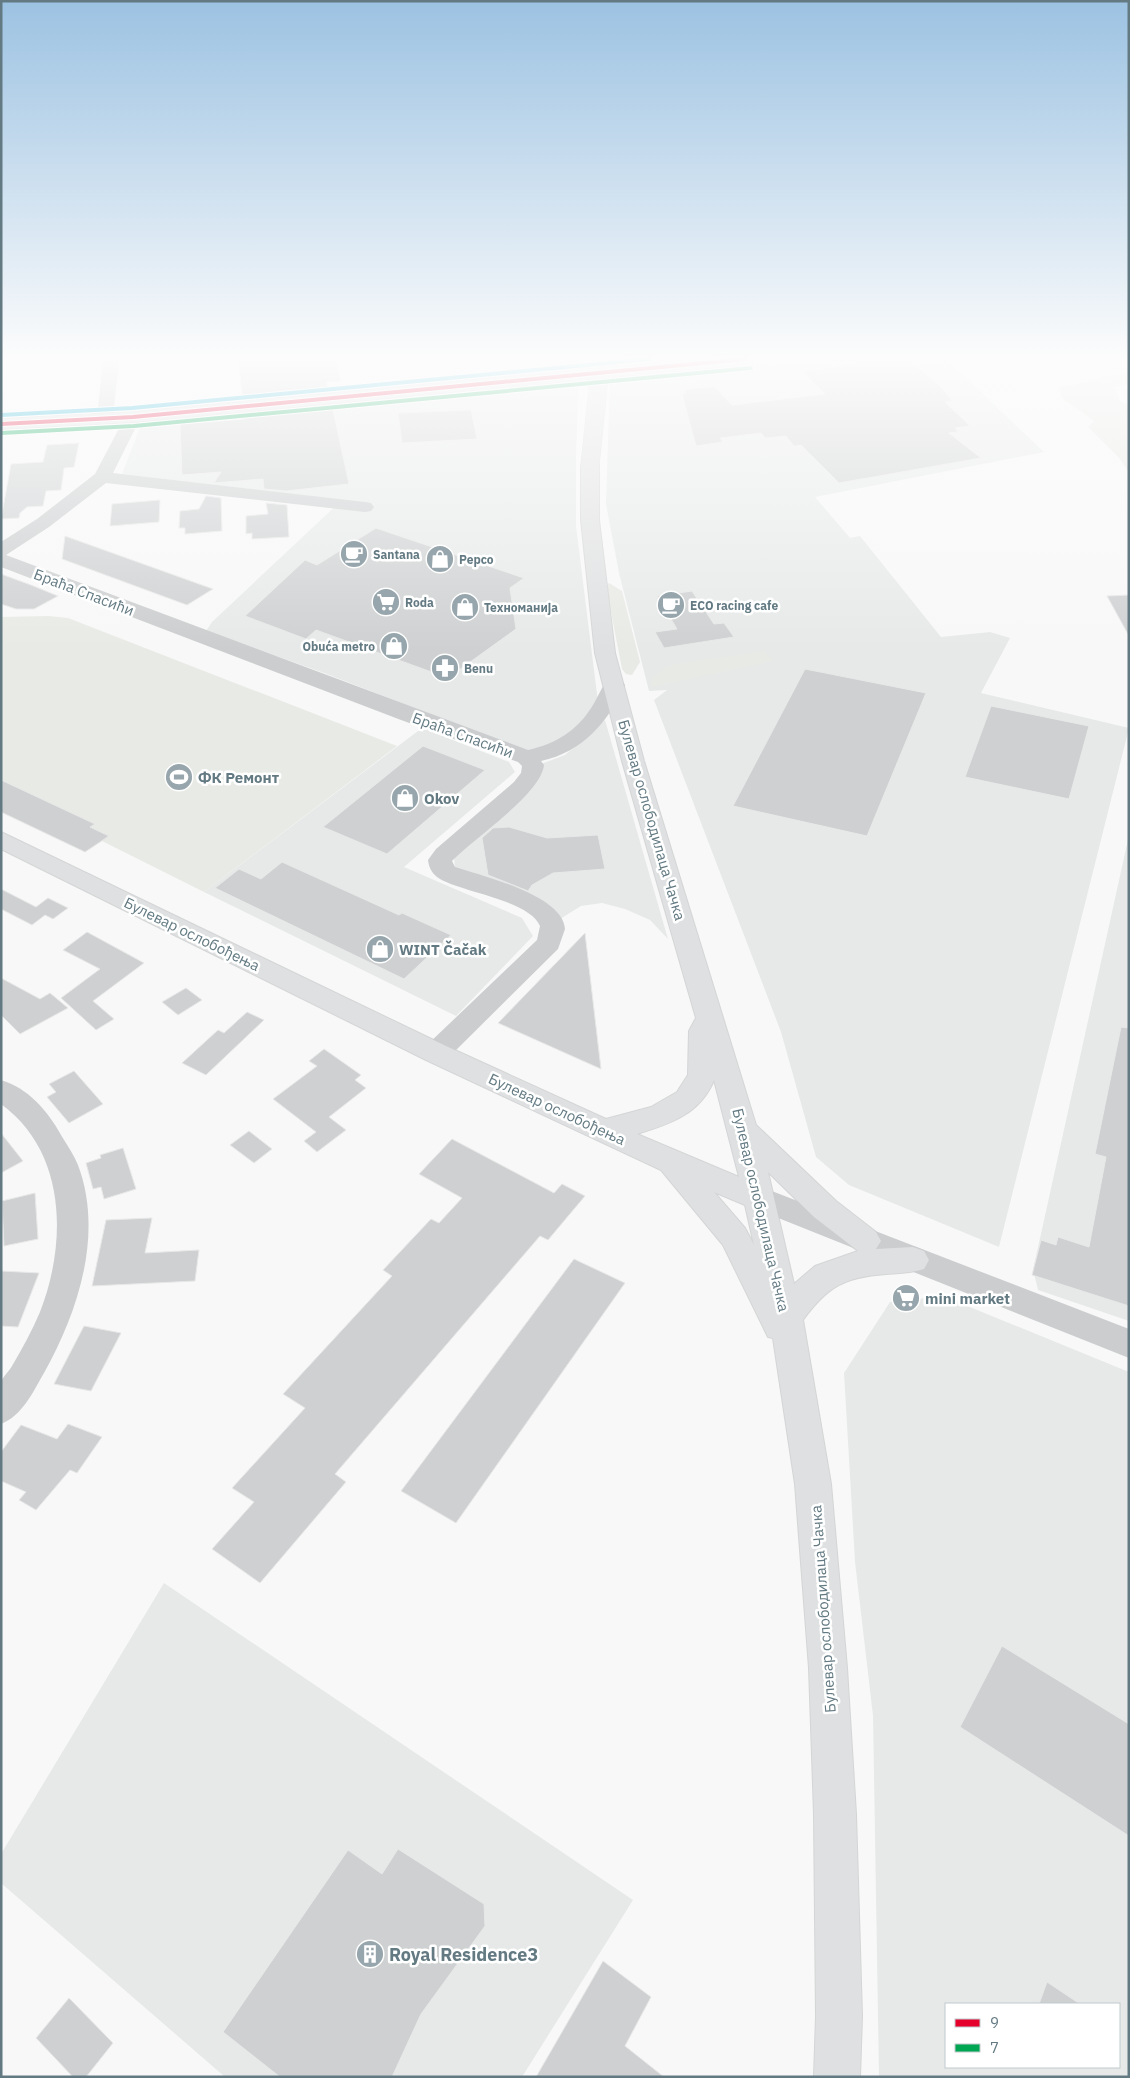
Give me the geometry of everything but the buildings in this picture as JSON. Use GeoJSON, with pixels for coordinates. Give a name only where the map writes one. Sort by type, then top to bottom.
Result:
{"type":"FeatureCollection","features":[{"type":"Feature","properties":{"kind":"main road","name":"Булевар ослободилаца Чачка"},"geometry":{"type":"LineString","coordinates":[[591,456],[590,520],[605,653],[633,760],[743,1130],[760,1198],[788,1330],[813,1484],[828,1668],[837,1892],[837,2077]]}},
{"type":"Feature","properties":{"kind":"main road","name":"Булевар ослобођења"},"geometry":{"type":"LineString","coordinates":[[2,841],[436,1053],[669,1161],[760,1198]]}},
{"type":"Feature","properties":{"kind":"main road"},"geometry":{"type":"LineString","coordinates":[[603,1131],[660,1116],[684,1101],[695,1090],[701,1078],[703,1029],[709,1012]]}},
{"type":"Feature","properties":{"kind":"main road"},"geometry":{"type":"LineString","coordinates":[[743,1130],[826,1209],[865,1242]]}},
{"type":"Feature","properties":{"kind":"main road"},"geometry":{"type":"LineString","coordinates":[[669,1161],[734,1237],[761,1294],[788,1330],[808,1288],[834,1269],[862,1262],[913,1260]]}},
{"type":"Feature","properties":{"kind":"street"},"geometry":{"type":"LineString","coordinates":[[3,550],[102,477],[113,456]]}},
{"type":"Feature","properties":{"kind":"street"},"geometry":{"type":"LineString","coordinates":[[102,477],[365,507]]}},
{"type":"Feature","properties":{"kind":"street","name":"Браћа Спасићи"},"geometry":{"type":"LineString","coordinates":[[3,550],[401,712],[526,757],[533,765],[532,774],[522,787],[440,860],[441,867],[446,872],[535,906],[552,921],[553,930],[549,943],[436,1053]]}},
{"type":"Feature","properties":{"kind":"street"},"geometry":{"type":"LineString","coordinates":[[526,757],[555,751],[582,731],[601,710],[614,685]]}},
{"type":"Feature","properties":{"kind":"street"},"geometry":{"type":"LineString","coordinates":[[1,1090],[33,1116],[52,1142],[67,1180],[73,1212],[71,1256],[62,1295],[38,1354],[1,1410]]}},
{"type":"Feature","properties":{"kind":"street","name":"Булевар ослобођења"},"geometry":{"type":"LineString","coordinates":[[760,1198],[865,1242],[1129,1344]]}},
{"type":"Feature","properties":{"kind":"shaded area"},"geometry":{"type":"Polygon","coordinates":[[[129,456],[576,456],[576,526],[598,702],[582,721],[559,743],[526,751],[324,673],[206,631],[212,622],[342,500],[122,474],[129,456]]]}},
{"type":"Feature","properties":{"kind":"shaded area"},"geometry":{"type":"Polygon","coordinates":[[[608,456],[1024,456],[815,497],[850,538],[860,536],[941,637],[990,632],[1010,638],[981,693],[1129,728],[999,1247],[849,1185],[816,1157],[781,1032],[654,700],[667,690],[649,691],[619,573],[606,504],[608,456]]]}},
{"type":"Feature","properties":{"kind":"shaded area"},"geometry":{"type":"Polygon","coordinates":[[[1117,456],[1129,456],[1129,473],[1117,456]]]}},
{"type":"Feature","properties":{"kind":"shaded area"},"geometry":{"type":"Polygon","coordinates":[[[609,583],[622,591],[640,662],[632,675],[626,674],[622,669],[606,586],[609,583]]]}},
{"type":"Feature","properties":{"kind":"shaded area","name":"ФК Ремонт"},"geometry":{"type":"Polygon","coordinates":[[[48,616],[68,618],[397,746],[204,892],[102,841],[85,852],[1,808],[1,617],[48,616]]]}},
{"type":"Feature","properties":{"kind":"shaded area"},"geometry":{"type":"Polygon","coordinates":[[[764,651],[773,661],[651,687],[652,678],[666,667],[675,664],[764,651]]]}},
{"type":"Feature","properties":{"kind":"shaded area"},"geometry":{"type":"Polygon","coordinates":[[[605,720],[668,939],[650,920],[625,909],[602,903],[581,906],[560,919],[455,869],[454,856],[541,764],[565,755],[605,720]]]}},
{"type":"Feature","properties":{"kind":"shaded area"},"geometry":{"type":"Polygon","coordinates":[[[422,728],[509,762],[515,772],[404,867],[522,918],[533,936],[456,1016],[204,892],[422,728]]]}},
{"type":"Feature","properties":{"kind":"shaded area"},"geometry":{"type":"Polygon","coordinates":[[[1129,835],[1129,1321],[1038,1290],[1033,1270],[1129,835]]]}},
{"type":"Feature","properties":{"kind":"shaded area"},"geometry":{"type":"Polygon","coordinates":[[[943,1296],[1129,1372],[1129,2077],[879,2077],[873,1716],[855,1562],[844,1373],[890,1302],[943,1296]]]}},
{"type":"Feature","properties":{"kind":"shaded area"},"geometry":{"type":"Polygon","coordinates":[[[164,1583],[633,1900],[522,2077],[225,2077],[1,1883],[1,1854],[164,1583]]]}},
{"type":"Feature","properties":{"kind":"place","name":"Santana"},"geometry":{"type":"Point","coordinates":[354,554]}},
{"type":"Feature","properties":{"kind":"place","name":"Pepco"},"geometry":{"type":"Point","coordinates":[440,559]}},
{"type":"Feature","properties":{"kind":"place","name":"Roda"},"geometry":{"type":"Point","coordinates":[386,602]}},
{"type":"Feature","properties":{"kind":"place","name":"ECO racing cafe"},"geometry":{"type":"Point","coordinates":[671,605]}},
{"type":"Feature","properties":{"kind":"place","name":"Техноманија"},"geometry":{"type":"Point","coordinates":[465,607]}},
{"type":"Feature","properties":{"kind":"place","name":"Obuća metro"},"geometry":{"type":"Point","coordinates":[394,646]}},
{"type":"Feature","properties":{"kind":"place","name":"Benu"},"geometry":{"type":"Point","coordinates":[445,668]}},
{"type":"Feature","properties":{"kind":"place","name":"ФК Ремонт"},"geometry":{"type":"Point","coordinates":[179,777]}},
{"type":"Feature","properties":{"kind":"place","name":"Okov"},"geometry":{"type":"Point","coordinates":[405,798]}},
{"type":"Feature","properties":{"kind":"place","name":"WINT Čačak"},"geometry":{"type":"Point","coordinates":[380,949]}},
{"type":"Feature","properties":{"kind":"place","name":"mini market"},"geometry":{"type":"Point","coordinates":[906,1298]}},
{"type":"Feature","properties":{"kind":"place","name":"Royal Residence3"},"geometry":{"type":"Point","coordinates":[370,1954]}}]}
